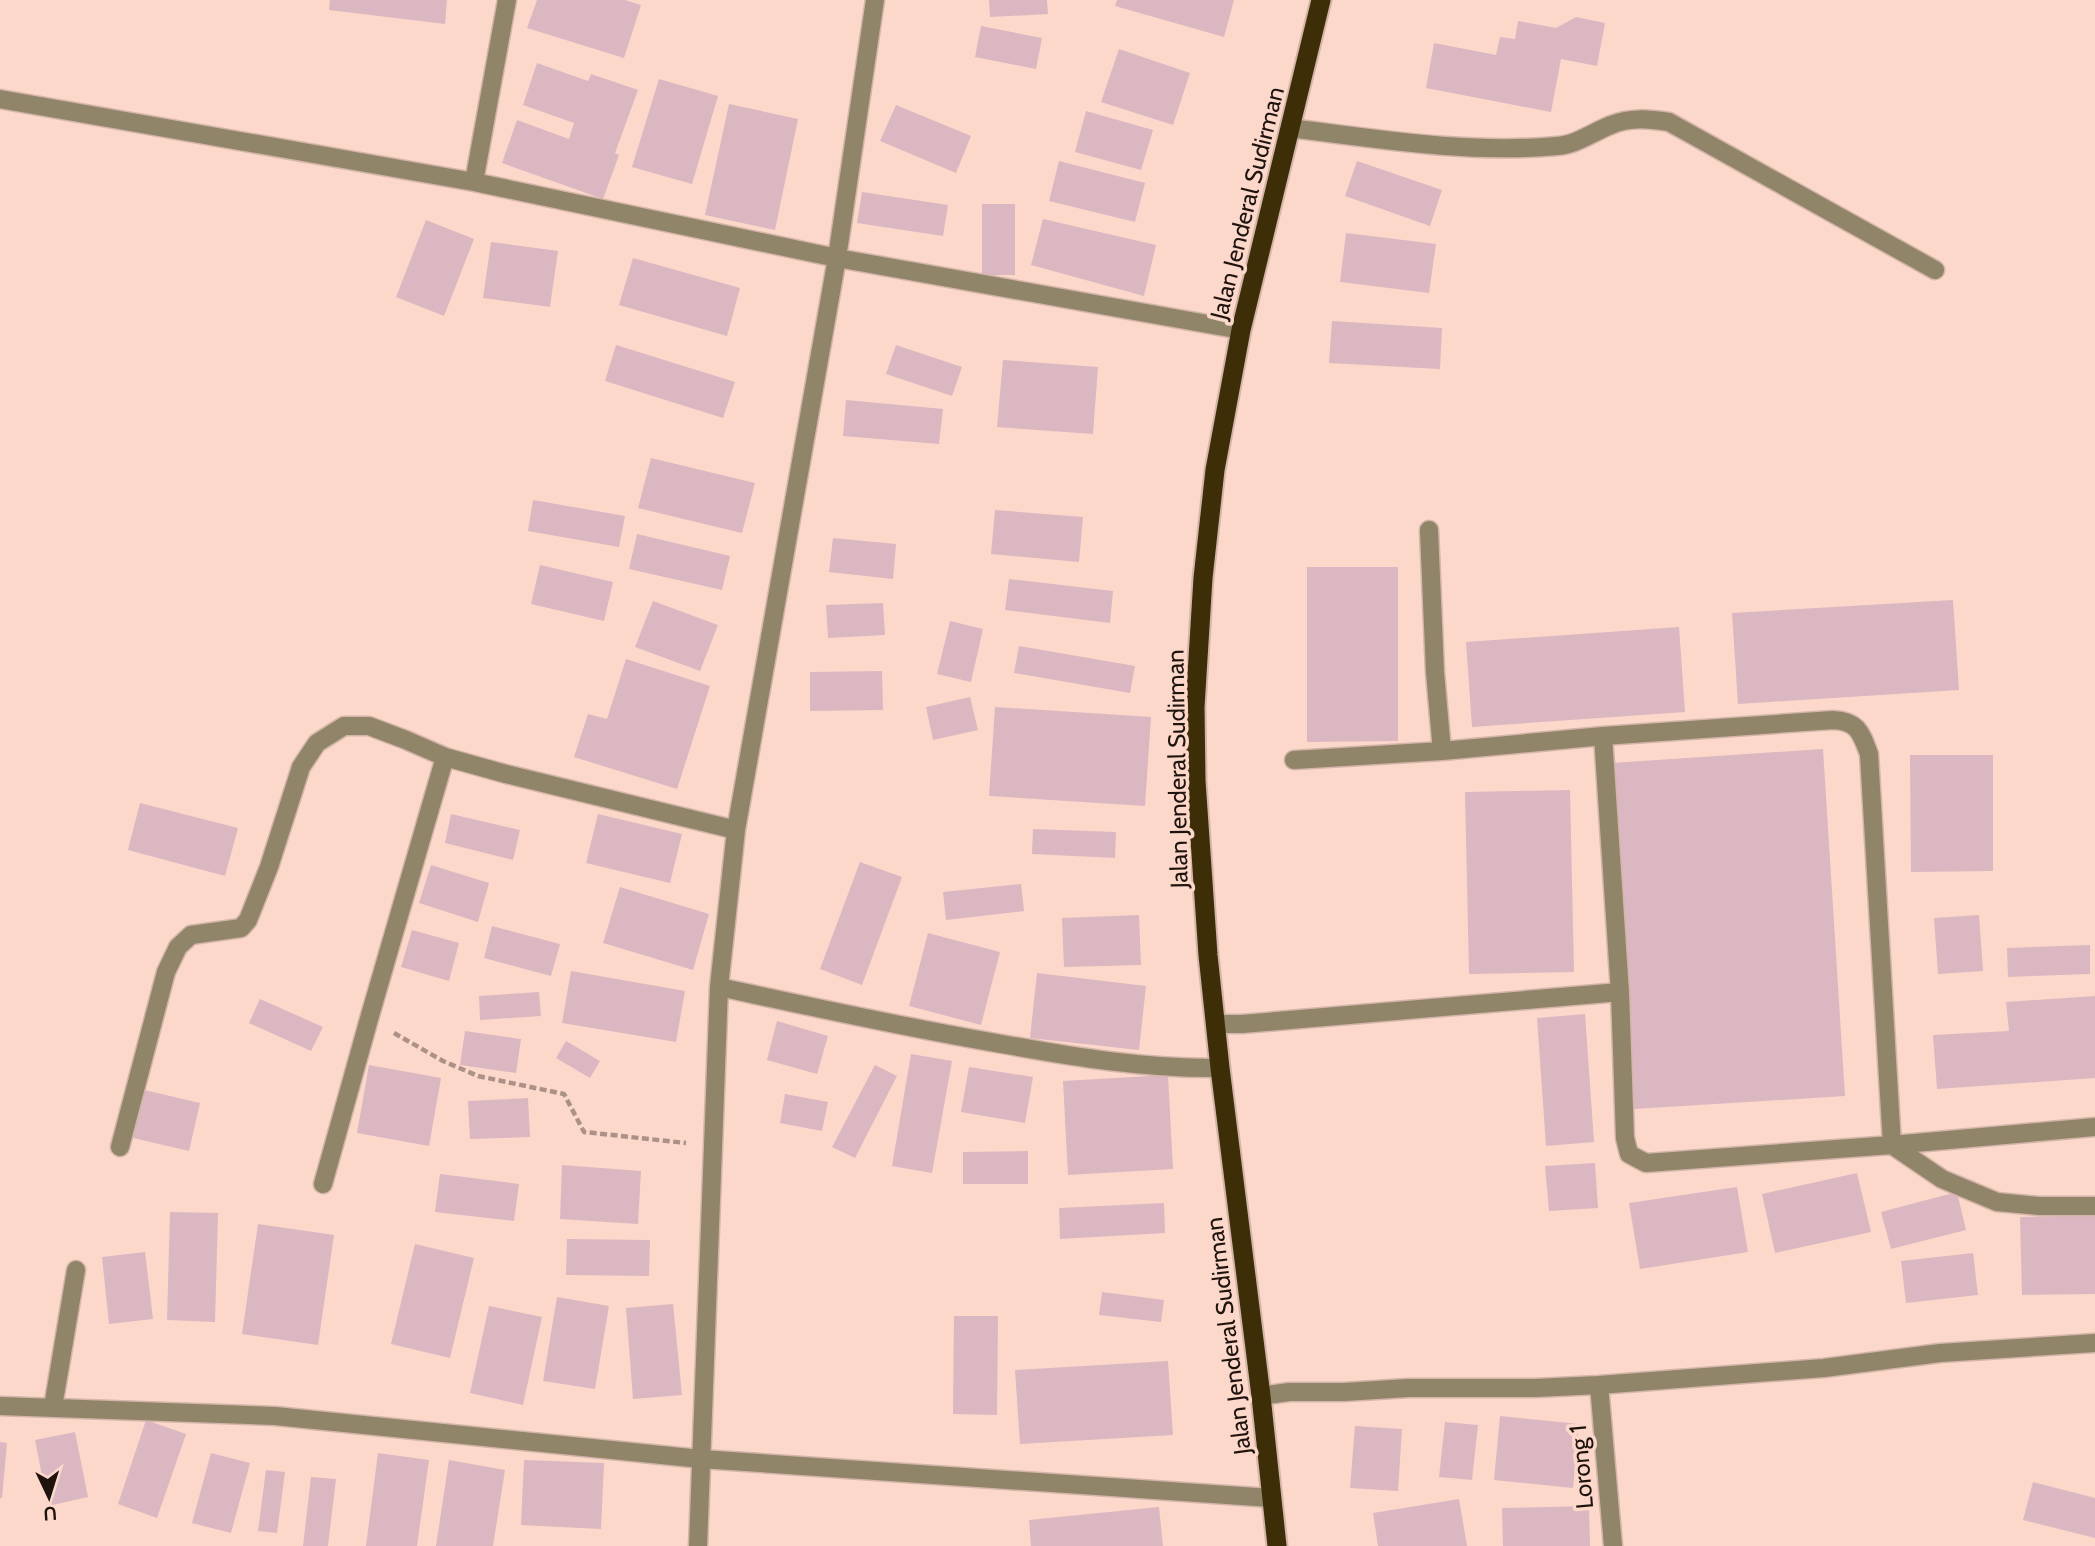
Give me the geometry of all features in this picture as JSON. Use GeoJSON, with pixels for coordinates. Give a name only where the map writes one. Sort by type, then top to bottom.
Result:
{"type":"FeatureCollection","features":[{"type":"Feature","properties":{"kind":"highway","name":"Jalan Jenderal Sudirman"},"geometry":{"type":"LineString","coordinates":[[1276,1546],[1261,1396],[1208,955],[1196,781],[1195,707],[1203,578],[1215,470],[1241,330],[1321,0]]}},
{"type":"Feature","properties":{"kind":"street"},"geometry":{"type":"LineString","coordinates":[[474,182],[507,0]]}},
{"type":"Feature","properties":{"kind":"street"},"geometry":{"type":"LineString","coordinates":[[698,1546],[719,987],[736,830],[837,258],[875,0]]}},
{"type":"Feature","properties":{"kind":"street"},"geometry":{"type":"LineString","coordinates":[[0,99],[474,182],[837,258],[1241,330]]}},
{"type":"Feature","properties":{"kind":"street"},"geometry":{"type":"LineString","coordinates":[[1290,128],[1452,146],[1521,148],[1561,146],[1583,139],[1612,124],[1642,118],[1669,122],[1935,270]]}},
{"type":"Feature","properties":{"kind":"street"},"geometry":{"type":"LineString","coordinates":[[1429,530],[1435,673],[1442,751]]}},
{"type":"Feature","properties":{"kind":"street"},"geometry":{"type":"LineString","coordinates":[[1294,760],[1442,751],[1603,736],[1846,721],[1861,732],[1869,754],[1892,1145]]}},
{"type":"Feature","properties":{"kind":"street"},"geometry":{"type":"LineString","coordinates":[[120,1147],[166,972],[178,947],[191,935],[241,928],[248,920],[269,867],[301,767],[317,743],[344,726],[369,726],[445,757],[736,830]]}},
{"type":"Feature","properties":{"kind":"street"},"geometry":{"type":"LineString","coordinates":[[1603,736],[1620,992],[1625,1138],[1629,1154],[1646,1163],[2095,1127]]}},
{"type":"Feature","properties":{"kind":"street"},"geometry":{"type":"LineString","coordinates":[[323,1184],[445,757]]}},
{"type":"Feature","properties":{"kind":"street"},"geometry":{"type":"LineString","coordinates":[[719,987],[954,1036],[1076,1057],[1220,1068]]}},
{"type":"Feature","properties":{"kind":"street"},"geometry":{"type":"LineString","coordinates":[[1216,1024],[1620,992]]}},
{"type":"Feature","properties":{"kind":"street"},"geometry":{"type":"LineString","coordinates":[[1892,1145],[1942,1179],[1997,1202],[2039,1206],[2095,1206]]}},
{"type":"Feature","properties":{"kind":"street"},"geometry":{"type":"LineString","coordinates":[[53,1406],[76,1270]]}},
{"type":"Feature","properties":{"kind":"street"},"geometry":{"type":"LineString","coordinates":[[1261,1396],[1289,1392],[1408,1388],[1599,1385],[1824,1368],[1940,1353],[2095,1343]]}},
{"type":"Feature","properties":{"kind":"street","name":"Lorong 1"},"geometry":{"type":"LineString","coordinates":[[1599,1385],[1613,1546]]}},
{"type":"Feature","properties":{"kind":"street"},"geometry":{"type":"LineString","coordinates":[[0,1406],[275,1416],[701,1459],[1271,1498]]}},
{"type":"Feature","properties":{"kind":"path"},"geometry":{"type":"LineString","coordinates":[[369,1019],[478,1076],[564,1094],[584,1132],[712,1146]]}},
{"type":"Feature","properties":{"kind":"building"},"geometry":{"type":"Polygon","coordinates":[[[330,0],[447,0],[445,24],[329,10],[330,0]]]}},
{"type":"Feature","properties":{"kind":"building"},"geometry":{"type":"Polygon","coordinates":[[[537,0],[625,0],[641,5],[624,58],[527,28],[537,0]]]}},
{"type":"Feature","properties":{"kind":"building"},"geometry":{"type":"Polygon","coordinates":[[[989,0],[1047,0],[1048,14],[990,17],[989,0]]]}},
{"type":"Feature","properties":{"kind":"building"},"geometry":{"type":"Polygon","coordinates":[[[1117,0],[1234,0],[1224,37],[1115,6],[1117,0]]]}},
{"type":"Feature","properties":{"kind":"building"},"geometry":{"type":"Polygon","coordinates":[[[1576,17],[1605,23],[1597,66],[1561,59],[1551,112],[1426,88],[1434,43],[1496,55],[1500,37],[1515,39],[1518,21],[1556,28],[1576,17]]]}},
{"type":"Feature","properties":{"kind":"building"},"geometry":{"type":"Polygon","coordinates":[[[981,26],[1042,38],[1036,69],[975,57],[981,26]]]}},
{"type":"Feature","properties":{"kind":"building"},"geometry":{"type":"Polygon","coordinates":[[[1119,49],[1190,73],[1173,125],[1101,102],[1119,49]]]}},
{"type":"Feature","properties":{"kind":"building"},"geometry":{"type":"Polygon","coordinates":[[[537,63],[588,81],[591,74],[638,90],[615,153],[619,155],[603,199],[502,163],[517,120],[569,139],[574,123],[523,105],[537,63]]]}},
{"type":"Feature","properties":{"kind":"building"},"geometry":{"type":"Polygon","coordinates":[[[659,79],[718,96],[692,184],[632,167],[659,79]]]}},
{"type":"Feature","properties":{"kind":"building"},"geometry":{"type":"Polygon","coordinates":[[[729,104],[798,119],[775,230],[705,215],[729,104]]]}},
{"type":"Feature","properties":{"kind":"building"},"geometry":{"type":"Polygon","coordinates":[[[896,105],[971,136],[956,173],[880,141],[896,105]]]}},
{"type":"Feature","properties":{"kind":"building"},"geometry":{"type":"Polygon","coordinates":[[[1086,111],[1153,130],[1141,170],[1075,152],[1086,111]]]}},
{"type":"Feature","properties":{"kind":"building"},"geometry":{"type":"Polygon","coordinates":[[[1059,161],[1145,183],[1135,222],[1049,201],[1059,161]]]}},
{"type":"Feature","properties":{"kind":"building"},"geometry":{"type":"Polygon","coordinates":[[[1357,161],[1442,190],[1430,226],[1345,196],[1357,161]]]}},
{"type":"Feature","properties":{"kind":"building"},"geometry":{"type":"Polygon","coordinates":[[[862,192],[948,205],[943,236],[857,223],[862,192]]]}},
{"type":"Feature","properties":{"kind":"building"},"geometry":{"type":"Polygon","coordinates":[[[982,204],[1015,204],[1015,275],[982,275],[982,204]]]}},
{"type":"Feature","properties":{"kind":"building"},"geometry":{"type":"Polygon","coordinates":[[[1043,219],[1156,245],[1144,296],[1031,265],[1043,219]]]}},
{"type":"Feature","properties":{"kind":"building"},"geometry":{"type":"Polygon","coordinates":[[[426,220],[474,239],[444,316],[396,297],[426,220]]]}},
{"type":"Feature","properties":{"kind":"building"},"geometry":{"type":"Polygon","coordinates":[[[1346,233],[1436,244],[1429,293],[1340,282],[1346,233]]]}},
{"type":"Feature","properties":{"kind":"building"},"geometry":{"type":"Polygon","coordinates":[[[491,242],[558,251],[550,307],[483,298],[491,242]]]}},
{"type":"Feature","properties":{"kind":"building"},"geometry":{"type":"Polygon","coordinates":[[[633,258],[740,288],[727,336],[619,305],[633,258]]]}},
{"type":"Feature","properties":{"kind":"building"},"geometry":{"type":"Polygon","coordinates":[[[1332,321],[1442,328],[1440,369],[1329,363],[1332,321]]]}},
{"type":"Feature","properties":{"kind":"building"},"geometry":{"type":"Polygon","coordinates":[[[616,345],[735,382],[723,418],[605,381],[616,345]]]}},
{"type":"Feature","properties":{"kind":"building"},"geometry":{"type":"Polygon","coordinates":[[[896,345],[962,367],[952,396],[886,374],[896,345]]]}},
{"type":"Feature","properties":{"kind":"building"},"geometry":{"type":"Polygon","coordinates":[[[1003,360],[1098,367],[1093,434],[997,427],[1003,360]]]}},
{"type":"Feature","properties":{"kind":"building"},"geometry":{"type":"Polygon","coordinates":[[[846,400],[943,409],[939,444],[843,436],[846,400]]]}},
{"type":"Feature","properties":{"kind":"building"},"geometry":{"type":"Polygon","coordinates":[[[651,458],[755,483],[742,533],[638,508],[651,458]]]}},
{"type":"Feature","properties":{"kind":"building"},"geometry":{"type":"Polygon","coordinates":[[[533,500],[625,516],[619,547],[528,531],[533,500]]]}},
{"type":"Feature","properties":{"kind":"building"},"geometry":{"type":"Polygon","coordinates":[[[995,510],[1083,517],[1079,562],[991,554],[995,510]]]}},
{"type":"Feature","properties":{"kind":"building"},"geometry":{"type":"Polygon","coordinates":[[[637,534],[730,556],[722,590],[629,569],[637,534]]]}},
{"type":"Feature","properties":{"kind":"building"},"geometry":{"type":"Polygon","coordinates":[[[833,538],[896,544],[893,579],[829,572],[833,538]]]}},
{"type":"Feature","properties":{"kind":"building"},"geometry":{"type":"Polygon","coordinates":[[[540,565],[613,582],[604,621],[531,604],[540,565]]]}},
{"type":"Feature","properties":{"kind":"building"},"geometry":{"type":"Polygon","coordinates":[[[1307,567],[1398,567],[1398,741],[1307,742],[1307,567]]]}},
{"type":"Feature","properties":{"kind":"building"},"geometry":{"type":"Polygon","coordinates":[[[1009,579],[1113,591],[1110,623],[1005,610],[1009,579]]]}},
{"type":"Feature","properties":{"kind":"building"},"geometry":{"type":"Polygon","coordinates":[[[1953,600],[1959,690],[1738,704],[1732,613],[1953,600]]]}},
{"type":"Feature","properties":{"kind":"building"},"geometry":{"type":"Polygon","coordinates":[[[653,601],[718,625],[700,671],[635,647],[653,601]]]}},
{"type":"Feature","properties":{"kind":"building"},"geometry":{"type":"Polygon","coordinates":[[[883,603],[885,635],[828,638],[826,605],[883,603]]]}},
{"type":"Feature","properties":{"kind":"building"},"geometry":{"type":"Polygon","coordinates":[[[950,621],[983,629],[971,682],[937,674],[950,621]]]}},
{"type":"Feature","properties":{"kind":"building"},"geometry":{"type":"Polygon","coordinates":[[[1679,627],[1685,712],[1472,727],[1466,642],[1679,627]]]}},
{"type":"Feature","properties":{"kind":"building"},"geometry":{"type":"Polygon","coordinates":[[[1019,646],[1135,666],[1130,693],[1014,673],[1019,646]]]}},
{"type":"Feature","properties":{"kind":"building"},"geometry":{"type":"Polygon","coordinates":[[[626,659],[710,686],[677,789],[574,757],[588,714],[607,719],[626,659]]]}},
{"type":"Feature","properties":{"kind":"building"},"geometry":{"type":"Polygon","coordinates":[[[882,671],[883,710],[810,711],[810,672],[882,671]]]}},
{"type":"Feature","properties":{"kind":"building"},"geometry":{"type":"Polygon","coordinates":[[[970,697],[978,730],[933,740],[926,707],[970,697]]]}},
{"type":"Feature","properties":{"kind":"building"},"geometry":{"type":"Polygon","coordinates":[[[995,707],[1151,717],[1145,806],[989,796],[995,707]]]}},
{"type":"Feature","properties":{"kind":"building"},"geometry":{"type":"Polygon","coordinates":[[[1823,749],[1845,1096],[1634,1109],[1612,763],[1823,749]]]}},
{"type":"Feature","properties":{"kind":"building"},"geometry":{"type":"Polygon","coordinates":[[[1910,755],[1993,755],[1993,871],[1911,872],[1910,755]]]}},
{"type":"Feature","properties":{"kind":"building"},"geometry":{"type":"Polygon","coordinates":[[[1570,790],[1574,972],[1469,974],[1465,792],[1570,790]]]}},
{"type":"Feature","properties":{"kind":"building"},"geometry":{"type":"Polygon","coordinates":[[[140,803],[238,828],[225,876],[128,850],[140,803]]]}},
{"type":"Feature","properties":{"kind":"building"},"geometry":{"type":"Polygon","coordinates":[[[451,814],[520,830],[513,860],[445,843],[451,814]]]}},
{"type":"Feature","properties":{"kind":"building"},"geometry":{"type":"Polygon","coordinates":[[[598,814],[682,834],[670,883],[586,863],[598,814]]]}},
{"type":"Feature","properties":{"kind":"building"},"geometry":{"type":"Polygon","coordinates":[[[1033,829],[1116,832],[1115,858],[1032,854],[1033,829]]]}},
{"type":"Feature","properties":{"kind":"building"},"geometry":{"type":"Polygon","coordinates":[[[860,862],[902,877],[862,985],[820,969],[860,862]]]}},
{"type":"Feature","properties":{"kind":"building"},"geometry":{"type":"Polygon","coordinates":[[[431,865],[489,883],[478,922],[419,903],[431,865]]]}},
{"type":"Feature","properties":{"kind":"building"},"geometry":{"type":"Polygon","coordinates":[[[1021,884],[1024,911],[946,920],[943,892],[1021,884]]]}},
{"type":"Feature","properties":{"kind":"building"},"geometry":{"type":"Polygon","coordinates":[[[620,887],[709,914],[693,970],[603,943],[620,887]]]}},
{"type":"Feature","properties":{"kind":"building"},"geometry":{"type":"Polygon","coordinates":[[[1139,915],[1141,965],[1064,967],[1062,918],[1139,915]]]}},
{"type":"Feature","properties":{"kind":"building"},"geometry":{"type":"Polygon","coordinates":[[[1979,915],[1983,971],[1938,974],[1934,918],[1979,915]]]}},
{"type":"Feature","properties":{"kind":"building"},"geometry":{"type":"Polygon","coordinates":[[[492,926],[560,944],[551,976],[484,958],[492,926]]]}},
{"type":"Feature","properties":{"kind":"building"},"geometry":{"type":"Polygon","coordinates":[[[412,930],[459,943],[449,981],[401,967],[412,930]]]}},
{"type":"Feature","properties":{"kind":"building"},"geometry":{"type":"Polygon","coordinates":[[[928,933],[1000,952],[981,1025],[909,1006],[928,933]]]}},
{"type":"Feature","properties":{"kind":"building"},"geometry":{"type":"Polygon","coordinates":[[[2090,945],[2090,974],[2008,977],[2007,948],[2090,945]]]}},
{"type":"Feature","properties":{"kind":"building"},"geometry":{"type":"Polygon","coordinates":[[[571,971],[685,991],[676,1042],[562,1023],[571,971]]]}},
{"type":"Feature","properties":{"kind":"building"},"geometry":{"type":"Polygon","coordinates":[[[1037,973],[1146,986],[1139,1050],[1030,1038],[1037,973]]]}},
{"type":"Feature","properties":{"kind":"building"},"geometry":{"type":"Polygon","coordinates":[[[539,992],[541,1016],[480,1020],[479,996],[539,992]]]}},
{"type":"Feature","properties":{"kind":"building"},"geometry":{"type":"Polygon","coordinates":[[[2095,996],[2095,1078],[1937,1089],[1933,1035],[2009,1031],[2006,1002],[2095,996]]]}},
{"type":"Feature","properties":{"kind":"building"},"geometry":{"type":"Polygon","coordinates":[[[260,999],[323,1027],[311,1051],[249,1023],[260,999]]]}},
{"type":"Feature","properties":{"kind":"building"},"geometry":{"type":"Polygon","coordinates":[[[1585,1014],[1594,1142],[1546,1146],[1537,1018],[1585,1014]]]}},
{"type":"Feature","properties":{"kind":"building"},"geometry":{"type":"Polygon","coordinates":[[[777,1021],[828,1036],[817,1074],[767,1060],[777,1021]]]}},
{"type":"Feature","properties":{"kind":"building"},"geometry":{"type":"Polygon","coordinates":[[[465,1031],[521,1039],[516,1073],[460,1065],[465,1031]]]}},
{"type":"Feature","properties":{"kind":"building"},"geometry":{"type":"Polygon","coordinates":[[[566,1041],[600,1061],[590,1078],[556,1058],[566,1041]]]}},
{"type":"Feature","properties":{"kind":"building"},"geometry":{"type":"Polygon","coordinates":[[[911,1054],[952,1061],[932,1173],[892,1166],[911,1054]]]}},
{"type":"Feature","properties":{"kind":"building"},"geometry":{"type":"Polygon","coordinates":[[[369,1065],[441,1078],[429,1146],[357,1133],[369,1065]]]}},
{"type":"Feature","properties":{"kind":"building"},"geometry":{"type":"Polygon","coordinates":[[[875,1065],[897,1076],[855,1158],[832,1147],[875,1065]]]}},
{"type":"Feature","properties":{"kind":"building"},"geometry":{"type":"Polygon","coordinates":[[[969,1067],[1033,1077],[1025,1123],[961,1112],[969,1067]]]}},
{"type":"Feature","properties":{"kind":"building"},"geometry":{"type":"Polygon","coordinates":[[[1168,1075],[1173,1169],[1068,1175],[1063,1081],[1168,1075]]]}},
{"type":"Feature","properties":{"kind":"building"},"geometry":{"type":"Polygon","coordinates":[[[140,1089],[200,1103],[189,1151],[129,1137],[140,1089]]]}},
{"type":"Feature","properties":{"kind":"building"},"geometry":{"type":"Polygon","coordinates":[[[785,1094],[828,1102],[822,1131],[780,1123],[785,1094]]]}},
{"type":"Feature","properties":{"kind":"building"},"geometry":{"type":"Polygon","coordinates":[[[528,1098],[530,1137],[470,1139],[468,1101],[528,1098]]]}},
{"type":"Feature","properties":{"kind":"building"},"geometry":{"type":"Polygon","coordinates":[[[1028,1151],[1028,1184],[963,1184],[963,1152],[1028,1151]]]}},
{"type":"Feature","properties":{"kind":"building"},"geometry":{"type":"Polygon","coordinates":[[[1595,1163],[1598,1208],[1549,1211],[1545,1166],[1595,1163]]]}},
{"type":"Feature","properties":{"kind":"building"},"geometry":{"type":"Polygon","coordinates":[[[562,1165],[641,1171],[638,1224],[560,1219],[562,1165]]]}},
{"type":"Feature","properties":{"kind":"building"},"geometry":{"type":"Polygon","coordinates":[[[1857,1173],[1871,1232],[1775,1253],[1762,1194],[1857,1173]]]}},
{"type":"Feature","properties":{"kind":"building"},"geometry":{"type":"Polygon","coordinates":[[[440,1174],[519,1184],[514,1221],[435,1212],[440,1174]]]}},
{"type":"Feature","properties":{"kind":"building"},"geometry":{"type":"Polygon","coordinates":[[[1737,1187],[1748,1252],[1640,1269],[1629,1203],[1737,1187]]]}},
{"type":"Feature","properties":{"kind":"building"},"geometry":{"type":"Polygon","coordinates":[[[1957,1192],[1966,1230],[1891,1249],[1881,1212],[1957,1192]]]}},
{"type":"Feature","properties":{"kind":"building"},"geometry":{"type":"Polygon","coordinates":[[[1164,1203],[1165,1233],[1060,1239],[1059,1208],[1164,1203]]]}},
{"type":"Feature","properties":{"kind":"building"},"geometry":{"type":"Polygon","coordinates":[[[170,1212],[218,1213],[215,1322],[167,1320],[170,1212]]]}},
{"type":"Feature","properties":{"kind":"building"},"geometry":{"type":"Polygon","coordinates":[[[2095,1215],[2095,1294],[2022,1295],[2020,1217],[2095,1215]]]}},
{"type":"Feature","properties":{"kind":"building"},"geometry":{"type":"Polygon","coordinates":[[[258,1224],[334,1235],[318,1345],[242,1334],[258,1224]]]}},
{"type":"Feature","properties":{"kind":"building"},"geometry":{"type":"Polygon","coordinates":[[[567,1239],[650,1240],[649,1276],[566,1275],[567,1239]]]}},
{"type":"Feature","properties":{"kind":"building"},"geometry":{"type":"Polygon","coordinates":[[[415,1244],[474,1258],[450,1358],[391,1344],[415,1244]]]}},
{"type":"Feature","properties":{"kind":"building"},"geometry":{"type":"Polygon","coordinates":[[[145,1252],[153,1319],[109,1324],[102,1257],[145,1252]]]}},
{"type":"Feature","properties":{"kind":"building"},"geometry":{"type":"Polygon","coordinates":[[[1973,1253],[1978,1295],[1906,1303],[1901,1261],[1973,1253]]]}},
{"type":"Feature","properties":{"kind":"building"},"geometry":{"type":"Polygon","coordinates":[[[1102,1292],[1164,1300],[1161,1322],[1099,1315],[1102,1292]]]}},
{"type":"Feature","properties":{"kind":"building"},"geometry":{"type":"Polygon","coordinates":[[[557,1297],[609,1306],[595,1389],[543,1381],[557,1297]]]}},
{"type":"Feature","properties":{"kind":"building"},"geometry":{"type":"Polygon","coordinates":[[[673,1304],[682,1395],[633,1399],[626,1308],[673,1304]]]}},
{"type":"Feature","properties":{"kind":"building"},"geometry":{"type":"Polygon","coordinates":[[[489,1306],[542,1317],[523,1405],[470,1393],[489,1306]]]}},
{"type":"Feature","properties":{"kind":"building"},"geometry":{"type":"Polygon","coordinates":[[[954,1316],[998,1316],[997,1415],[953,1414],[954,1316]]]}},
{"type":"Feature","properties":{"kind":"building"},"geometry":{"type":"Polygon","coordinates":[[[1168,1361],[1173,1435],[1020,1444],[1015,1370],[1168,1361]]]}},
{"type":"Feature","properties":{"kind":"building"},"geometry":{"type":"Polygon","coordinates":[[[1500,1416],[1579,1424],[1573,1488],[1494,1480],[1500,1416]]]}},
{"type":"Feature","properties":{"kind":"building"},"geometry":{"type":"Polygon","coordinates":[[[146,1420],[186,1434],[157,1518],[118,1504],[146,1420]]]}},
{"type":"Feature","properties":{"kind":"building"},"geometry":{"type":"Polygon","coordinates":[[[1445,1422],[1478,1425],[1472,1480],[1439,1477],[1445,1422]]]}},
{"type":"Feature","properties":{"kind":"building"},"geometry":{"type":"Polygon","coordinates":[[[1355,1426],[1402,1429],[1398,1491],[1350,1488],[1355,1426]]]}},
{"type":"Feature","properties":{"kind":"building"},"geometry":{"type":"Polygon","coordinates":[[[75,1432],[88,1497],[48,1506],[35,1440],[75,1432]]]}},
{"type":"Feature","properties":{"kind":"building"},"geometry":{"type":"Polygon","coordinates":[[[0,1442],[7,1443],[2,1498],[0,1498],[0,1442]]]}},
{"type":"Feature","properties":{"kind":"building"},"geometry":{"type":"Polygon","coordinates":[[[211,1453],[250,1463],[231,1533],[192,1523],[211,1453]]]}},
{"type":"Feature","properties":{"kind":"building"},"geometry":{"type":"Polygon","coordinates":[[[378,1453],[429,1460],[417,1546],[366,1546],[378,1453]]]}},
{"type":"Feature","properties":{"kind":"building"},"geometry":{"type":"Polygon","coordinates":[[[449,1460],[505,1470],[493,1546],[436,1546],[449,1460]]]}},
{"type":"Feature","properties":{"kind":"building"},"geometry":{"type":"Polygon","coordinates":[[[524,1460],[604,1463],[601,1529],[521,1525],[524,1460]]]}},
{"type":"Feature","properties":{"kind":"building"},"geometry":{"type":"Polygon","coordinates":[[[266,1470],[285,1472],[277,1533],[258,1531],[266,1470]]]}},
{"type":"Feature","properties":{"kind":"building"},"geometry":{"type":"Polygon","coordinates":[[[311,1477],[336,1479],[328,1546],[303,1546],[311,1477]]]}},
{"type":"Feature","properties":{"kind":"building"},"geometry":{"type":"Polygon","coordinates":[[[2033,1482],[2095,1498],[2095,1538],[2023,1520],[2033,1482]]]}},
{"type":"Feature","properties":{"kind":"building"},"geometry":{"type":"Polygon","coordinates":[[[1459,1499],[1467,1546],[1378,1546],[1373,1513],[1459,1499]]]}},
{"type":"Feature","properties":{"kind":"building"},"geometry":{"type":"Polygon","coordinates":[[[1589,1506],[1590,1546],[1503,1546],[1502,1508],[1589,1506]]]}},
{"type":"Feature","properties":{"kind":"building"},"geometry":{"type":"Polygon","coordinates":[[[1159,1507],[1163,1546],[1031,1546],[1029,1520],[1159,1507]]]}}]}
